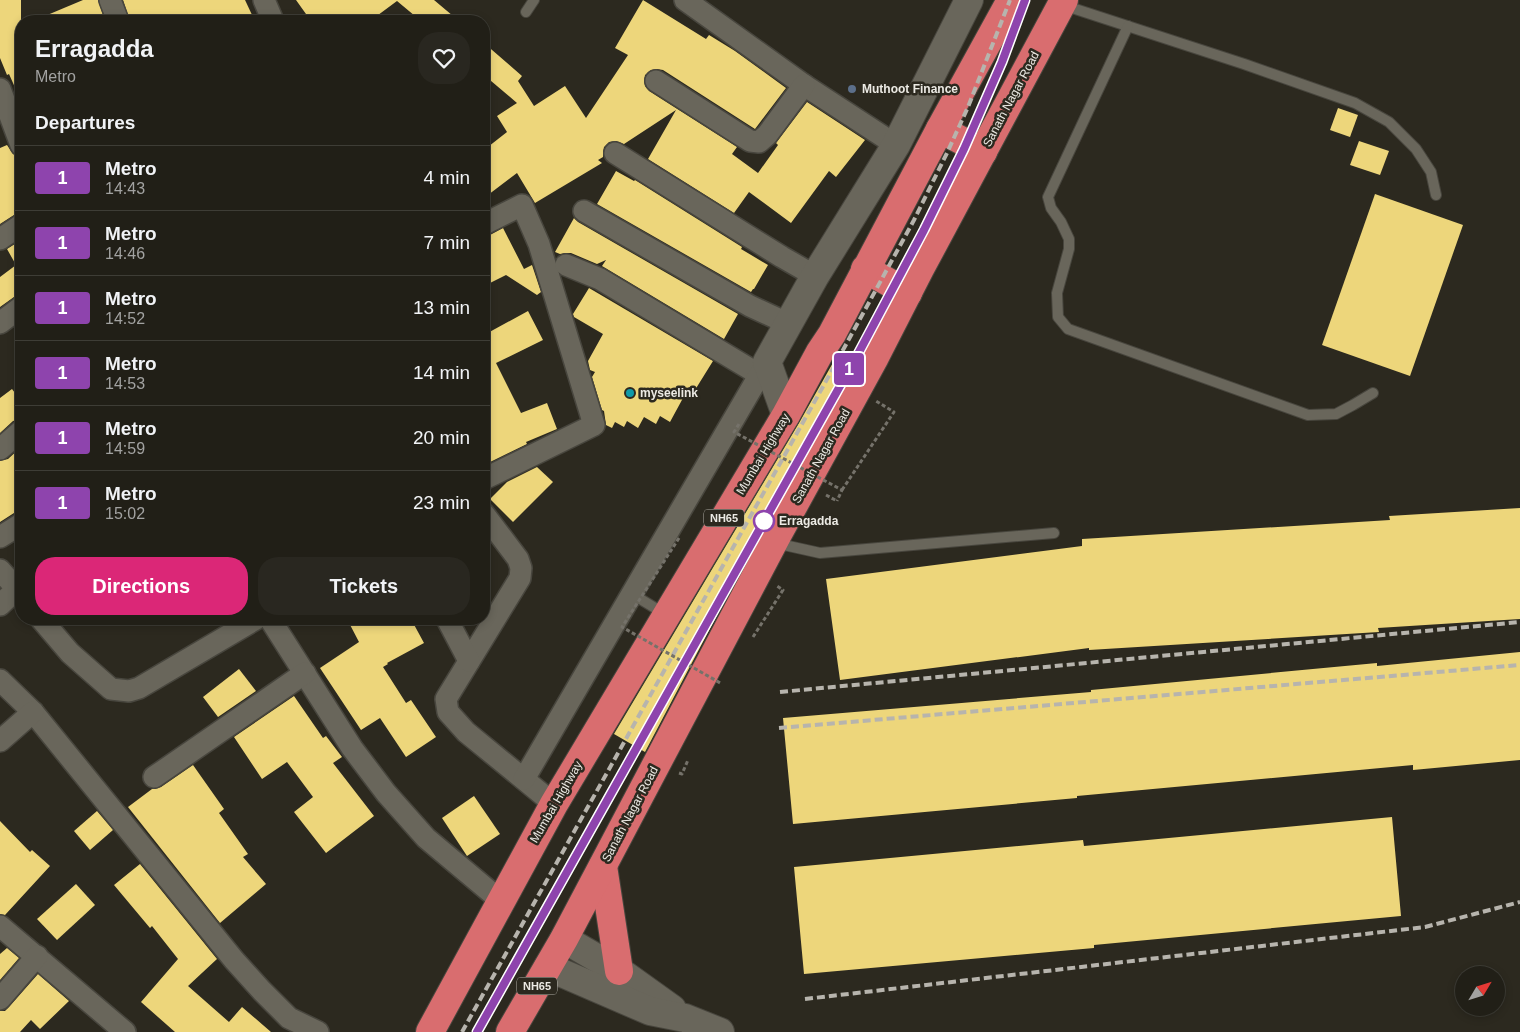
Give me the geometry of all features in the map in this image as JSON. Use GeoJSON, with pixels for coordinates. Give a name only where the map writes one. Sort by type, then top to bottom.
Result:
{"type":"FeatureCollection","features":[{"type":"Feature","properties":{"kind":"highway","name":"Mumbai Highway"},"geometry":{"type":"LineString","coordinates":[[430,1032],[554,804],[786,415],[820,352],[832,334],[940,129],[1011,0]]}},
{"type":"Feature","properties":{"kind":"highway","name":"Sanath Nagar Road"},"geometry":{"type":"LineString","coordinates":[[564,939],[1063,2]]}},
{"type":"Feature","properties":{"kind":"highway"},"geometry":{"type":"LineString","coordinates":[[940,129],[983,152]]}},
{"type":"Feature","properties":{"kind":"highway"},"geometry":{"type":"LineString","coordinates":[[865,269],[908,293]]}},
{"type":"Feature","properties":{"kind":"highway"},"geometry":{"type":"LineString","coordinates":[[603,866],[618,971]]}},
{"type":"Feature","properties":{"kind":"highway","name":"NH65"},"geometry":{"type":"LineString","coordinates":[[510,1032],[564,939]]}},
{"type":"Feature","properties":{"kind":"street"},"geometry":{"type":"LineString","coordinates":[[110,0],[116,15]]}},
{"type":"Feature","properties":{"kind":"street"},"geometry":{"type":"LineString","coordinates":[[685,0],[804,84],[896,145]]}},
{"type":"Feature","properties":{"kind":"street"},"geometry":{"type":"LineString","coordinates":[[524,779],[764,368],[815,276],[896,145],[969,0]]}},
{"type":"Feature","properties":{"kind":"street"},"geometry":{"type":"LineString","coordinates":[[656,81],[750,141],[759,142],[767,135],[804,84]]}},
{"type":"Feature","properties":{"kind":"street"},"geometry":{"type":"LineString","coordinates":[[0,89],[15,138]]}},
{"type":"Feature","properties":{"kind":"street"},"geometry":{"type":"LineString","coordinates":[[615,153],[815,276]]}},
{"type":"Feature","properties":{"kind":"street"},"geometry":{"type":"LineString","coordinates":[[490,221],[522,205],[539,244],[594,425],[490,476]]}},
{"type":"Feature","properties":{"kind":"street"},"geometry":{"type":"LineString","coordinates":[[584,211],[750,306],[789,324]]}},
{"type":"Feature","properties":{"kind":"street"},"geometry":{"type":"LineString","coordinates":[[0,239],[15,229]]}},
{"type":"Feature","properties":{"kind":"street"},"geometry":{"type":"LineString","coordinates":[[566,265],[600,279],[764,368],[786,415]]}},
{"type":"Feature","properties":{"kind":"street"},"geometry":{"type":"LineString","coordinates":[[0,323],[15,312]]}},
{"type":"Feature","properties":{"kind":"street"},"geometry":{"type":"LineString","coordinates":[[0,449],[15,437]]}},
{"type":"Feature","properties":{"kind":"street"},"geometry":{"type":"LineString","coordinates":[[490,522],[518,560],[521,568],[520,578],[446,699],[448,712],[466,732],[554,804]]}},
{"type":"Feature","properties":{"kind":"street"},"geometry":{"type":"LineString","coordinates":[[0,537],[15,528]]}},
{"type":"Feature","properties":{"kind":"street"},"geometry":{"type":"LineString","coordinates":[[0,570],[15,587]]}},
{"type":"Feature","properties":{"kind":"street"},"geometry":{"type":"LineString","coordinates":[[0,605],[15,595]]}},
{"type":"Feature","properties":{"kind":"street"},"geometry":{"type":"LineString","coordinates":[[46,625],[70,653],[111,689],[129,691],[139,688],[246,625]]}},
{"type":"Feature","properties":{"kind":"street"},"geometry":{"type":"LineString","coordinates":[[274,625],[352,748],[386,793],[426,838],[500,901]]}},
{"type":"Feature","properties":{"kind":"street"},"geometry":{"type":"LineString","coordinates":[[450,625],[469,661]]}},
{"type":"Feature","properties":{"kind":"street"},"geometry":{"type":"LineString","coordinates":[[154,777],[305,673]]}},
{"type":"Feature","properties":{"kind":"street"},"geometry":{"type":"LineString","coordinates":[[0,680],[33,712],[228,952],[262,991],[289,1018],[318,1032]]}},
{"type":"Feature","properties":{"kind":"street"},"geometry":{"type":"LineString","coordinates":[[0,741],[33,712]]}},
{"type":"Feature","properties":{"kind":"street"},"geometry":{"type":"LineString","coordinates":[[0,926],[125,1032]]}},
{"type":"Feature","properties":{"kind":"street"},"geometry":{"type":"LineString","coordinates":[[564,939],[618,971],[686,1018]]}},
{"type":"Feature","properties":{"kind":"street"},"geometry":{"type":"LineString","coordinates":[[0,999],[37,956]]}},
{"type":"Feature","properties":{"kind":"street"},"geometry":{"type":"LineString","coordinates":[[548,967],[650,1011],[686,1018],[720,1032]]}},
{"type":"Feature","properties":{"kind":"lane"},"geometry":{"type":"LineString","coordinates":[[526,12],[534,0]]}},
{"type":"Feature","properties":{"kind":"lane"},"geometry":{"type":"LineString","coordinates":[[1063,2],[1355,103],[1389,122],[1416,149],[1431,172],[1436,195]]}},
{"type":"Feature","properties":{"kind":"lane"},"geometry":{"type":"LineString","coordinates":[[1128,26],[1048,197],[1051,208],[1061,222],[1069,239],[1069,249],[1057,292],[1058,317],[1068,329],[1308,415],[1336,414],[1373,393]]}},
{"type":"Feature","properties":{"kind":"lane"},"geometry":{"type":"LineString","coordinates":[[774,543],[820,553],[1054,534]]}},
{"type":"Feature","properties":{"kind":"lane"},"geometry":{"type":"LineString","coordinates":[[632,594],[666,615]]}},
{"type":"Feature","properties":{"kind":"path"},"geometry":{"type":"LineString","coordinates":[[837,501],[842,490],[894,412]]}},
{"type":"Feature","properties":{"kind":"path"},"geometry":{"type":"LineString","coordinates":[[739,424],[734,432],[842,490]]}},
{"type":"Feature","properties":{"kind":"path"},"geometry":{"type":"LineString","coordinates":[[679,538],[622,627],[722,684]]}},
{"type":"Feature","properties":{"kind":"building"},"geometry":{"type":"Polygon","coordinates":[[[0,0],[21,0],[21,15],[15,15],[15,88],[0,58],[0,0]]]}},
{"type":"Feature","properties":{"kind":"building"},"geometry":{"type":"Polygon","coordinates":[[[83,0],[98,0],[103,15],[47,15],[83,0]]]}},
{"type":"Feature","properties":{"kind":"building"},"geometry":{"type":"Polygon","coordinates":[[[123,0],[245,0],[252,15],[128,15],[123,0]]]}},
{"type":"Feature","properties":{"kind":"building"},"geometry":{"type":"Polygon","coordinates":[[[296,0],[434,0],[452,15],[414,15],[397,1],[378,15],[307,15],[296,0]]]}},
{"type":"Feature","properties":{"kind":"building"},"geometry":{"type":"Polygon","coordinates":[[[643,0],[706,39],[709,35],[735,51],[786,88],[755,129],[663,70],[651,70],[645,75],[645,86],[649,91],[737,147],[732,154],[758,173],[778,145],[776,143],[807,102],[865,140],[836,177],[829,171],[791,223],[749,192],[734,213],[648,159],[676,110],[624,144],[616,141],[609,142],[604,147],[603,157],[598,160],[602,163],[535,203],[517,173],[490,193],[490,145],[507,132],[497,116],[517,103],[490,80],[490,48],[522,76],[518,81],[534,106],[565,86],[586,118],[628,55],[615,48],[643,0]]]}},
{"type":"Feature","properties":{"kind":"building"},"geometry":{"type":"Polygon","coordinates":[[[1338,108],[1358,115],[1350,137],[1330,130],[1338,108]]]}},
{"type":"Feature","properties":{"kind":"building"},"geometry":{"type":"Polygon","coordinates":[[[1359,141],[1389,151],[1380,175],[1350,165],[1359,141]]]}},
{"type":"Feature","properties":{"kind":"building"},"geometry":{"type":"Polygon","coordinates":[[[7,145],[15,155],[15,215],[0,224],[0,148],[7,145]]]}},
{"type":"Feature","properties":{"kind":"building"},"geometry":{"type":"Polygon","coordinates":[[[616,171],[635,180],[768,265],[754,289],[751,292],[597,204],[616,171]]]}},
{"type":"Feature","properties":{"kind":"building"},"geometry":{"type":"Polygon","coordinates":[[[1375,194],[1463,225],[1410,376],[1322,345],[1375,194]]]}},
{"type":"Feature","properties":{"kind":"building"},"geometry":{"type":"Polygon","coordinates":[[[574,218],[738,314],[724,339],[602,266],[606,260],[597,264],[571,253],[560,254],[555,252],[574,218]]]}},
{"type":"Feature","properties":{"kind":"building"},"geometry":{"type":"Polygon","coordinates":[[[503,228],[524,269],[532,265],[541,292],[537,295],[506,275],[490,283],[490,235],[503,228]]]}},
{"type":"Feature","properties":{"kind":"building"},"geometry":{"type":"Polygon","coordinates":[[[15,244],[15,263],[7,249],[15,244]]]}},
{"type":"Feature","properties":{"kind":"building"},"geometry":{"type":"Polygon","coordinates":[[[15,266],[15,297],[0,307],[0,277],[15,266]]]}},
{"type":"Feature","properties":{"kind":"building"},"geometry":{"type":"Polygon","coordinates":[[[589,288],[713,361],[695,390],[689,387],[670,422],[660,416],[656,424],[644,417],[638,428],[627,421],[624,427],[615,422],[612,428],[606,425],[604,411],[602,410],[592,377],[595,372],[590,370],[588,361],[603,334],[574,317],[573,314],[589,288]]]}},
{"type":"Feature","properties":{"kind":"building"},"geometry":{"type":"Polygon","coordinates":[[[528,311],[543,340],[496,363],[521,413],[547,403],[557,429],[526,442],[527,444],[490,462],[490,332],[528,311]]]}},
{"type":"Feature","properties":{"kind":"building"},"geometry":{"type":"Polygon","coordinates":[[[839,352],[855,361],[764,526],[645,752],[614,734],[799,423],[839,352]]]}},
{"type":"Feature","properties":{"kind":"building"},"geometry":{"type":"Polygon","coordinates":[[[12,389],[15,393],[15,420],[0,433],[0,398],[12,389]]]}},
{"type":"Feature","properties":{"kind":"building"},"geometry":{"type":"Polygon","coordinates":[[[15,453],[15,513],[0,522],[0,461],[8,459],[15,453]]]}},
{"type":"Feature","properties":{"kind":"building"},"geometry":{"type":"Polygon","coordinates":[[[537,467],[553,482],[513,522],[490,499],[507,482],[537,467]]]}},
{"type":"Feature","properties":{"kind":"building"},"geometry":{"type":"Polygon","coordinates":[[[1520,508],[1520,619],[1378,628],[1379,632],[1089,650],[1089,648],[840,680],[826,579],[1082,546],[1082,539],[1390,520],[1389,516],[1520,508]]]}},
{"type":"Feature","properties":{"kind":"building"},"geometry":{"type":"Polygon","coordinates":[[[350,625],[414,625],[424,643],[383,667],[406,703],[411,700],[436,737],[406,757],[380,718],[361,730],[320,668],[359,642],[350,625]]]}},
{"type":"Feature","properties":{"kind":"building"},"geometry":{"type":"Polygon","coordinates":[[[1520,652],[1520,760],[1413,770],[1413,765],[793,824],[783,718],[1091,692],[1091,690],[1377,663],[1377,666],[1520,652]]]}},
{"type":"Feature","properties":{"kind":"building"},"geometry":{"type":"Polygon","coordinates":[[[239,669],[256,691],[218,717],[203,697],[239,669]]]}},
{"type":"Feature","properties":{"kind":"building"},"geometry":{"type":"Polygon","coordinates":[[[294,696],[323,738],[326,736],[342,757],[333,763],[374,816],[326,853],[294,812],[313,797],[287,762],[262,779],[234,737],[294,696]]]}},
{"type":"Feature","properties":{"kind":"building"},"geometry":{"type":"Polygon","coordinates":[[[193,765],[224,809],[219,813],[248,854],[243,857],[266,884],[220,923],[128,807],[152,789],[161,787],[193,765]]]}},
{"type":"Feature","properties":{"kind":"building"},"geometry":{"type":"Polygon","coordinates":[[[474,796],[500,834],[467,856],[442,818],[474,796]]]}},
{"type":"Feature","properties":{"kind":"building"},"geometry":{"type":"Polygon","coordinates":[[[97,811],[113,830],[90,850],[74,831],[97,811]]]}},
{"type":"Feature","properties":{"kind":"building"},"geometry":{"type":"Polygon","coordinates":[[[1392,817],[1401,916],[1094,945],[1094,948],[804,974],[794,867],[1083,840],[1084,846],[1392,817]]]}},
{"type":"Feature","properties":{"kind":"building"},"geometry":{"type":"Polygon","coordinates":[[[0,821],[30,852],[32,850],[50,866],[5,915],[0,914],[0,821]]]}},
{"type":"Feature","properties":{"kind":"building"},"geometry":{"type":"Polygon","coordinates":[[[140,864],[217,959],[188,986],[229,1022],[242,1007],[271,1032],[175,1032],[141,1002],[178,959],[152,926],[150,928],[114,885],[140,864]]]}},
{"type":"Feature","properties":{"kind":"building"},"geometry":{"type":"Polygon","coordinates":[[[76,884],[95,905],[57,940],[37,919],[76,884]]]}},
{"type":"Feature","properties":{"kind":"building"},"geometry":{"type":"Polygon","coordinates":[[[7,948],[19,958],[0,980],[0,954],[7,948]]]}},
{"type":"Feature","properties":{"kind":"building"},"geometry":{"type":"Polygon","coordinates":[[[38,974],[69,1001],[40,1029],[31,1020],[20,1032],[0,1032],[0,1011],[5,1011],[38,974]]]}},
{"type":"Feature","properties":{"kind":"railway"},"geometry":{"type":"LineString","coordinates":[[462,1032],[825,383],[914,220],[968,107],[1010,0]]}},
{"type":"Feature","properties":{"kind":"railway"},"geometry":{"type":"LineString","coordinates":[[477,1032],[858,354],[925,230],[964,149],[1002,61],[1025,0]]}},
{"type":"Feature","properties":{"kind":"railway"},"geometry":{"type":"LineString","coordinates":[[780,692],[1520,622]]}},
{"type":"Feature","properties":{"kind":"railway"},"geometry":{"type":"LineString","coordinates":[[779,728],[1520,665]]}},
{"type":"Feature","properties":{"kind":"railway"},"geometry":{"type":"LineString","coordinates":[[805,999],[1425,927],[1520,902]]}},
{"type":"Feature","properties":{"kind":"metro line","name":"1"},"geometry":{"type":"LineString","coordinates":[[477,1032],[858,354],[924,230],[964,149],[1002,62],[1025,0]]}},
{"type":"Feature","properties":{"kind":"place","name":"Muthoot Finance"},"geometry":{"type":"Point","coordinates":[852,89]}},
{"type":"Feature","properties":{"kind":"place","name":"myseelink"},"geometry":{"type":"Point","coordinates":[630,393]}},
{"type":"Feature","properties":{"kind":"place","name":"Erragadda"},"geometry":{"type":"Point","coordinates":[764,521]}}]}
